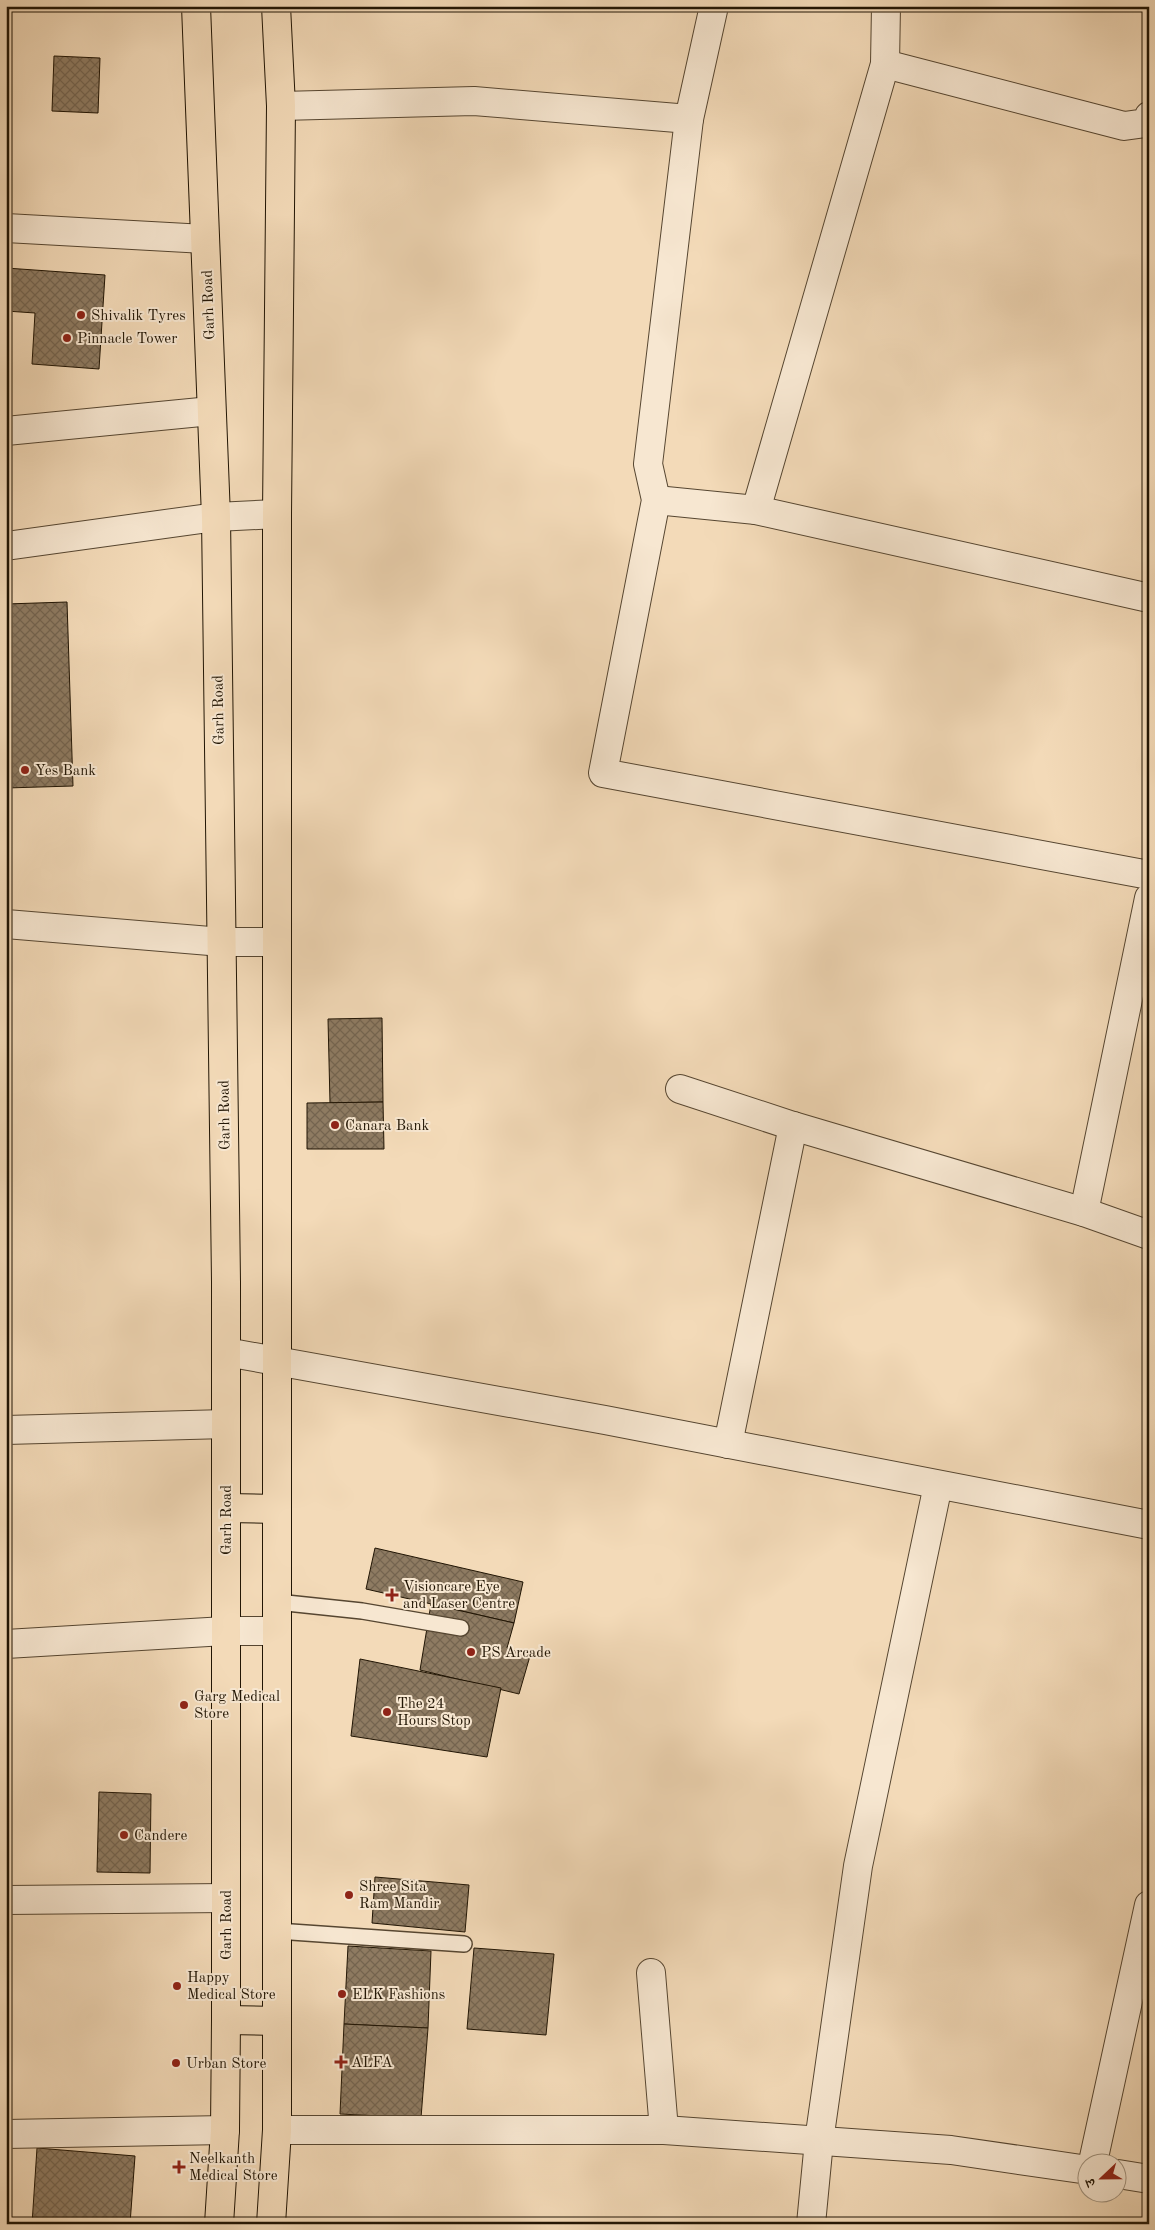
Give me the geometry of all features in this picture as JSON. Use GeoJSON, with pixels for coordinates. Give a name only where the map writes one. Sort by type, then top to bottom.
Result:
{"type":"FeatureCollection","features":[{"type":"Feature","properties":{"kind":"main road","name":"Garh Road"},"geometry":{"type":"LineString","coordinates":[[196,6],[216,517],[222,942],[226,1352],[226,2020],[225,2130],[219,2224]]}},
{"type":"Feature","properties":{"kind":"main road"},"geometry":{"type":"LineString","coordinates":[[271,2224],[277,2130],[276,514],[281,106],[276,6]]}},
{"type":"Feature","properties":{"kind":"main road"},"geometry":{"type":"LineString","coordinates":[[226,1508],[277,1509]]}},
{"type":"Feature","properties":{"kind":"main road"},"geometry":{"type":"LineString","coordinates":[[226,2020],[277,2021]]}},
{"type":"Feature","properties":{"kind":"street"},"geometry":{"type":"LineString","coordinates":[[188,6],[196,6]]}},
{"type":"Feature","properties":{"kind":"street"},"geometry":{"type":"LineString","coordinates":[[714,6],[690,119],[648,464],[656,500],[603,773],[1149,875]]}},
{"type":"Feature","properties":{"kind":"street"},"geometry":{"type":"LineString","coordinates":[[756,510],[885,64],[886,6]]}},
{"type":"Feature","properties":{"kind":"street"},"geometry":{"type":"LineString","coordinates":[[885,64],[1124,126],[1146,123],[1149,116]]}},
{"type":"Feature","properties":{"kind":"street"},"geometry":{"type":"LineString","coordinates":[[281,106],[474,101],[690,119]]}},
{"type":"Feature","properties":{"kind":"street"},"geometry":{"type":"LineString","coordinates":[[6,228],[205,239]]}},
{"type":"Feature","properties":{"kind":"street"},"geometry":{"type":"LineString","coordinates":[[6,430],[211,410]]}},
{"type":"Feature","properties":{"kind":"street"},"geometry":{"type":"LineString","coordinates":[[656,500],[756,510],[1149,598]]}},
{"type":"Feature","properties":{"kind":"street"},"geometry":{"type":"LineString","coordinates":[[6,546],[216,517],[276,514]]}},
{"type":"Feature","properties":{"kind":"street"},"geometry":{"type":"LineString","coordinates":[[1084,1212],[1149,898]]}},
{"type":"Feature","properties":{"kind":"street"},"geometry":{"type":"LineString","coordinates":[[6,924],[222,942],[276,942]]}},
{"type":"Feature","properties":{"kind":"street"},"geometry":{"type":"LineString","coordinates":[[680,1089],[793,1126],[1084,1212],[1149,1235]]}},
{"type":"Feature","properties":{"kind":"street"},"geometry":{"type":"LineString","coordinates":[[728,1444],[793,1126]]}},
{"type":"Feature","properties":{"kind":"street"},"geometry":{"type":"LineString","coordinates":[[226,1352],[728,1444],[1149,1526]]}},
{"type":"Feature","properties":{"kind":"street"},"geometry":{"type":"LineString","coordinates":[[6,1430],[226,1424]]}},
{"type":"Feature","properties":{"kind":"street"},"geometry":{"type":"LineString","coordinates":[[811,2224],[819,2141],[858,1866],[938,1485]]}},
{"type":"Feature","properties":{"kind":"street"},"geometry":{"type":"LineString","coordinates":[[6,1644],[226,1631],[277,1631]]}},
{"type":"Feature","properties":{"kind":"street"},"geometry":{"type":"LineString","coordinates":[[6,1900],[226,1898]]}},
{"type":"Feature","properties":{"kind":"street"},"geometry":{"type":"LineString","coordinates":[[1094,2152],[1149,1905]]}},
{"type":"Feature","properties":{"kind":"street"},"geometry":{"type":"LineString","coordinates":[[651,1973],[664,2130]]}},
{"type":"Feature","properties":{"kind":"street"},"geometry":{"type":"LineString","coordinates":[[6,2134],[225,2130]]}},
{"type":"Feature","properties":{"kind":"street"},"geometry":{"type":"LineString","coordinates":[[277,2130],[664,2130],[951,2150],[1078,2169]]}},
{"type":"Feature","properties":{"kind":"street"},"geometry":{"type":"LineString","coordinates":[[1128,2176],[1149,2179]]}},
{"type":"Feature","properties":{"kind":"lane"},"geometry":{"type":"LineString","coordinates":[[277,1602],[362,1611],[461,1628]]}},
{"type":"Feature","properties":{"kind":"lane"},"geometry":{"type":"LineString","coordinates":[[277,1931],[464,1944]]}},
{"type":"Feature","properties":{"kind":"building"},"geometry":{"type":"Polygon","coordinates":[[[54,56],[100,58],[98,113],[52,111],[54,56]]]}},
{"type":"Feature","properties":{"kind":"building","name":"Pinnacle Tower"},"geometry":{"type":"Polygon","coordinates":[[[6,268],[105,275],[99,369],[32,364],[35,313],[6,311],[6,268]]]}},
{"type":"Feature","properties":{"kind":"building"},"geometry":{"type":"Polygon","coordinates":[[[67,602],[73,786],[6,788],[6,604],[67,602]]]}},
{"type":"Feature","properties":{"kind":"building"},"geometry":{"type":"Polygon","coordinates":[[[382,1018],[383,1102],[330,1103],[328,1019],[382,1018]]]}},
{"type":"Feature","properties":{"kind":"building"},"geometry":{"type":"Polygon","coordinates":[[[383,1102],[384,1149],[307,1149],[307,1103],[383,1102]]]}},
{"type":"Feature","properties":{"kind":"building"},"geometry":{"type":"Polygon","coordinates":[[[375,1548],[523,1582],[514,1623],[366,1589],[375,1548]]]}},
{"type":"Feature","properties":{"kind":"building","name":"PS Arcade"},"geometry":{"type":"Polygon","coordinates":[[[431,1604],[514,1623],[507,1648],[530,1656],[519,1694],[420,1670],[431,1604]]]}},
{"type":"Feature","properties":{"kind":"building"},"geometry":{"type":"Polygon","coordinates":[[[360,1659],[501,1688],[487,1757],[351,1736],[360,1659]]]}},
{"type":"Feature","properties":{"kind":"building"},"geometry":{"type":"Polygon","coordinates":[[[99,1792],[151,1794],[150,1873],[97,1872],[99,1792]]]}},
{"type":"Feature","properties":{"kind":"building"},"geometry":{"type":"Polygon","coordinates":[[[375,1877],[469,1885],[465,1932],[372,1923],[375,1877]]]}},
{"type":"Feature","properties":{"kind":"building"},"geometry":{"type":"Polygon","coordinates":[[[348,1946],[431,1951],[428,2028],[344,2024],[348,1946]]]}},
{"type":"Feature","properties":{"kind":"building"},"geometry":{"type":"Polygon","coordinates":[[[474,1948],[554,1954],[546,2035],[467,2029],[474,1948]]]}},
{"type":"Feature","properties":{"kind":"building"},"geometry":{"type":"Polygon","coordinates":[[[344,2024],[428,2028],[421,2118],[340,2114],[344,2024]]]}},
{"type":"Feature","properties":{"kind":"building"},"geometry":{"type":"Polygon","coordinates":[[[37,2148],[135,2156],[130,2224],[32,2224],[37,2148]]]}},
{"type":"Feature","properties":{"kind":"place","name":"Shivalik Tyres"},"geometry":{"type":"Point","coordinates":[81,315]}},
{"type":"Feature","properties":{"kind":"place","name":"Pinnacle Tower"},"geometry":{"type":"Point","coordinates":[67,338]}},
{"type":"Feature","properties":{"kind":"place","name":"Yes Bank"},"geometry":{"type":"Point","coordinates":[25,770]}},
{"type":"Feature","properties":{"kind":"place","name":"Canara Bank"},"geometry":{"type":"Point","coordinates":[335,1125]}},
{"type":"Feature","properties":{"kind":"place","name":"Visioncare Eye and Laser Centre"},"geometry":{"type":"Point","coordinates":[392,1595]}},
{"type":"Feature","properties":{"kind":"place","name":"PS Arcade"},"geometry":{"type":"Point","coordinates":[471,1652]}},
{"type":"Feature","properties":{"kind":"place","name":"Garg Medical Store"},"geometry":{"type":"Point","coordinates":[184,1705]}},
{"type":"Feature","properties":{"kind":"place","name":"The 24 Hours Stop"},"geometry":{"type":"Point","coordinates":[387,1712]}},
{"type":"Feature","properties":{"kind":"place","name":"Candere"},"geometry":{"type":"Point","coordinates":[124,1835]}},
{"type":"Feature","properties":{"kind":"place","name":"Shree Sita Ram Mandir"},"geometry":{"type":"Point","coordinates":[349,1895]}},
{"type":"Feature","properties":{"kind":"place","name":"Happy Medical Store"},"geometry":{"type":"Point","coordinates":[177,1986]}},
{"type":"Feature","properties":{"kind":"place","name":"ELK Fashions"},"geometry":{"type":"Point","coordinates":[342,1994]}},
{"type":"Feature","properties":{"kind":"place","name":"ALFA"},"geometry":{"type":"Point","coordinates":[341,2062]}},
{"type":"Feature","properties":{"kind":"place","name":"Urban Store"},"geometry":{"type":"Point","coordinates":[176,2063]}},
{"type":"Feature","properties":{"kind":"place","name":"Neelkanth Medical Store"},"geometry":{"type":"Point","coordinates":[179,2167]}}]}
